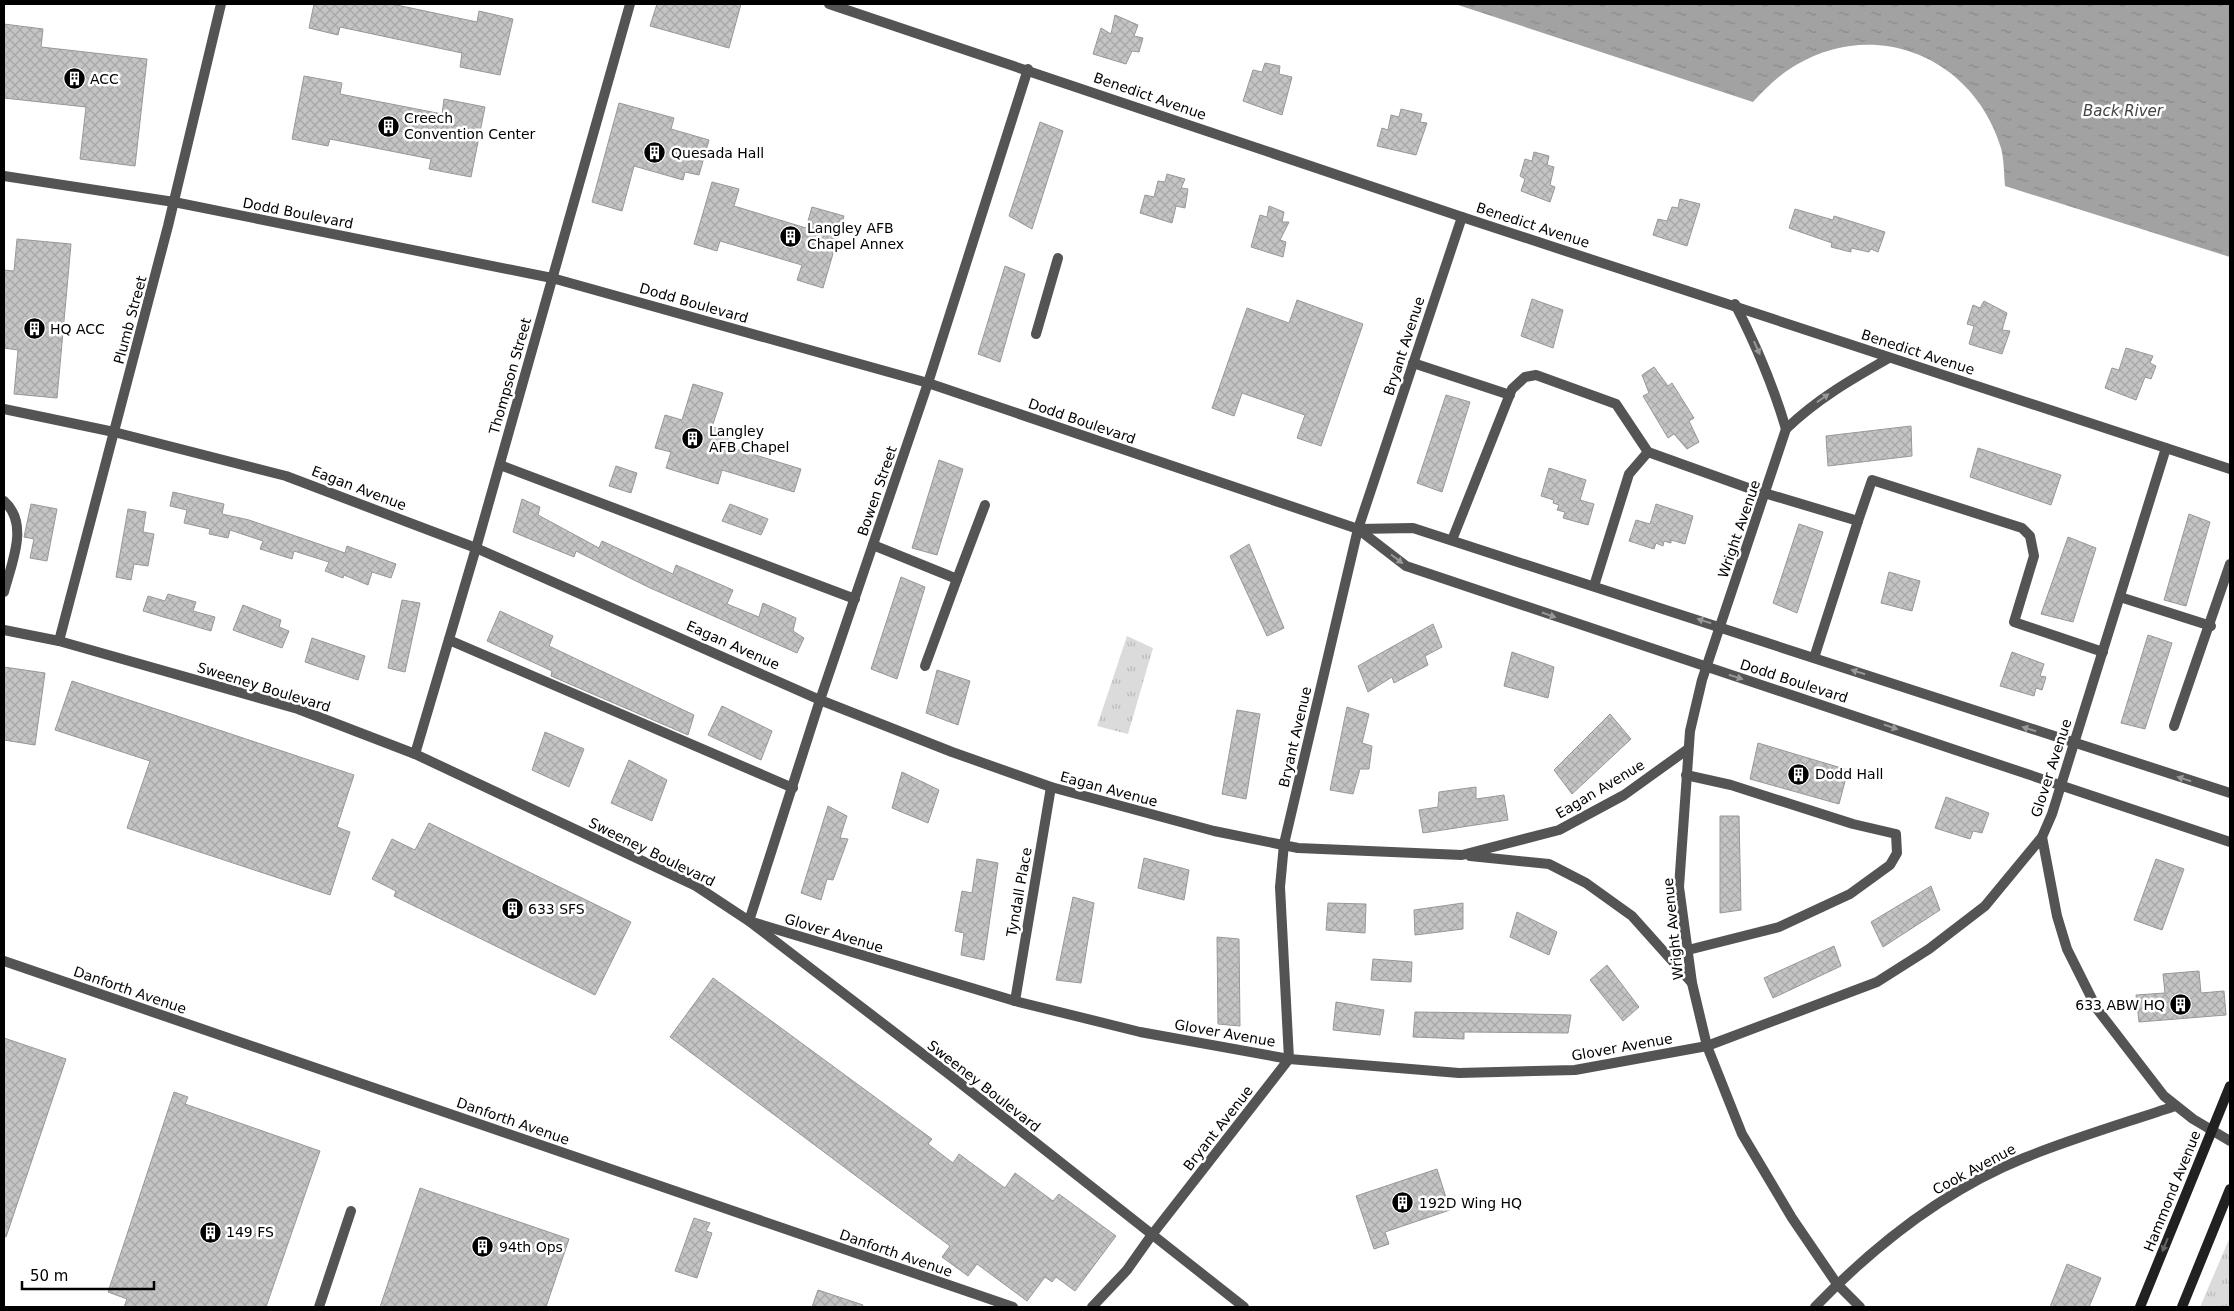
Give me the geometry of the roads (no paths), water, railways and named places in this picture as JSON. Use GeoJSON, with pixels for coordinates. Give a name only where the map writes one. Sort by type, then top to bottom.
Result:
{"type":"FeatureCollection","features":[{"type":"Feature","properties":{"kind":"main road","name":"Hammond Avenue"},"geometry":{"type":"LineString","coordinates":[[2140,1307],[2230,1086]]}},
{"type":"Feature","properties":{"kind":"main road"},"geometry":{"type":"LineString","coordinates":[[2182,1307],[2230,1189]]}},
{"type":"Feature","properties":{"kind":"street","name":"Plumb Street"},"geometry":{"type":"LineString","coordinates":[[59,641],[174,202],[221,4]]}},
{"type":"Feature","properties":{"kind":"street","name":"Thompson Street"},"geometry":{"type":"LineString","coordinates":[[415,754],[500,465],[630,4]]}},
{"type":"Feature","properties":{"kind":"street","name":"Benedict Avenue"},"geometry":{"type":"LineString","coordinates":[[829,4],[1028,69],[1462,217],[1735,304],[1889,358],[2230,469]]}},
{"type":"Feature","properties":{"kind":"street","name":"Bowen Street"},"geometry":{"type":"LineString","coordinates":[[749,921],[820,700],[928,383],[1028,69]]}},
{"type":"Feature","properties":{"kind":"street","name":"Dodd Boulevard"},"geometry":{"type":"LineString","coordinates":[[4,176],[174,202],[552,278],[928,383],[1358,530],[1406,566],[2230,842]]}},
{"type":"Feature","properties":{"kind":"street","name":"Bryant Avenue"},"geometry":{"type":"LineString","coordinates":[[1151,1236],[1289,1059],[1280,887],[1284,844],[1358,530],[1462,217]]}},
{"type":"Feature","properties":{"kind":"street"},"geometry":{"type":"LineString","coordinates":[[1036,334],[1058,258]]}},
{"type":"Feature","properties":{"kind":"street"},"geometry":{"type":"LineString","coordinates":[[1735,304],[1752,336],[1774,389],[1786,429]]}},
{"type":"Feature","properties":{"kind":"street","name":"Wright Avenue"},"geometry":{"type":"LineString","coordinates":[[1860,1307],[1837,1284],[1792,1218],[1742,1134],[1708,1046],[1692,984],[1679,887],[1690,731],[1707,667],[1786,429],[1806,410],[1834,390],[1889,358]]}},
{"type":"Feature","properties":{"kind":"street"},"geometry":{"type":"LineString","coordinates":[[1413,363],[1510,395]]}},
{"type":"Feature","properties":{"kind":"street"},"geometry":{"type":"LineString","coordinates":[[1452,540],[1510,395],[1518,383],[1525,377],[1536,374],[1616,404],[1648,452],[1766,493],[1858,521]]}},
{"type":"Feature","properties":{"kind":"street","name":"Eagan Avenue"},"geometry":{"type":"LineString","coordinates":[[4,409],[114,432],[286,476],[476,548],[820,700],[952,752],[1051,787],[1214,831],[1298,848],[1462,856],[1549,864],[1586,883],[1632,916],[1692,984]]}},
{"type":"Feature","properties":{"kind":"street","name":"Glover Avenue"},"geometry":{"type":"LineString","coordinates":[[749,921],[1015,1000],[1140,1032],[1289,1059],[1470,1073],[1575,1070],[1708,1046],[1877,982],[1929,949],[1985,906],[2042,836],[2052,814],[2166,448]]}},
{"type":"Feature","properties":{"kind":"street"},"geometry":{"type":"LineString","coordinates":[[1594,586],[1629,474],[1648,452]]}},
{"type":"Feature","properties":{"kind":"street"},"geometry":{"type":"LineString","coordinates":[[500,465],[854,599]]}},
{"type":"Feature","properties":{"kind":"street"},"geometry":{"type":"LineString","coordinates":[[1814,658],[1872,480],[2022,528],[2030,536],[2034,556],[2014,622],[2103,652]]}},
{"type":"Feature","properties":{"kind":"street"},"geometry":{"type":"LineString","coordinates":[[4,501],[13,510],[18,532],[4,592]]}},
{"type":"Feature","properties":{"kind":"street"},"geometry":{"type":"LineString","coordinates":[[925,666],[985,505]]}},
{"type":"Feature","properties":{"kind":"street","name":"Dodd Boulevard"},"geometry":{"type":"LineString","coordinates":[[1358,530],[1413,528],[2230,793]]}},
{"type":"Feature","properties":{"kind":"street"},"geometry":{"type":"LineString","coordinates":[[873,545],[957,579]]}},
{"type":"Feature","properties":{"kind":"street"},"geometry":{"type":"LineString","coordinates":[[2174,726],[2230,564]]}},
{"type":"Feature","properties":{"kind":"street"},"geometry":{"type":"LineString","coordinates":[[2120,598],[2210,626]]}},
{"type":"Feature","properties":{"kind":"street","name":"Sweeney Boulevard"},"geometry":{"type":"LineString","coordinates":[[4,630],[59,641],[298,709],[415,754],[696,886],[749,921],[950,1075],[1151,1236],[1244,1307]]}},
{"type":"Feature","properties":{"kind":"street"},"geometry":{"type":"LineString","coordinates":[[449,640],[793,788]]}},
{"type":"Feature","properties":{"kind":"street","name":"Eagan Avenue"},"geometry":{"type":"LineString","coordinates":[[1462,856],[1558,830],[1624,794],[1688,749]]}},
{"type":"Feature","properties":{"kind":"street"},"geometry":{"type":"LineString","coordinates":[[1686,775],[1730,785],[1853,824],[1896,834],[1897,854],[1890,865],[1850,894],[1779,927],[1688,950]]}},
{"type":"Feature","properties":{"kind":"street","name":"Tyndall Place"},"geometry":{"type":"LineString","coordinates":[[1015,1000],[1051,787]]}},
{"type":"Feature","properties":{"kind":"street"},"geometry":{"type":"LineString","coordinates":[[2042,836],[2057,916],[2067,949],[2081,981],[2096,1008],[2164,1096],[2175,1106],[2230,1141]]}},
{"type":"Feature","properties":{"kind":"street","name":"Danforth Avenue"},"geometry":{"type":"LineString","coordinates":[[4,961],[1013,1307]]}},
{"type":"Feature","properties":{"kind":"street","name":"Cook Avenue"},"geometry":{"type":"LineString","coordinates":[[1815,1307],[1837,1284],[1931,1207],[1977,1181],[2023,1158],[2175,1106]]}},
{"type":"Feature","properties":{"kind":"street"},"geometry":{"type":"LineString","coordinates":[[319,1307],[351,1211]]}},
{"type":"Feature","properties":{"kind":"street"},"geometry":{"type":"LineString","coordinates":[[1092,1307],[1127,1270],[1151,1236]]}},
{"type":"Feature","properties":{"kind":"water","name":"Back River"},"geometry":{"type":"Polygon","coordinates":[[[1455,4],[2230,4],[2230,257],[2005,186],[2001,148],[1988,117],[1969,90],[1946,70],[1919,55],[1889,46],[1858,45],[1827,51],[1790,69],[1773,82],[1753,102],[1455,4]]]}},
{"type":"Feature","properties":{"kind":"place","name":"ACC"},"geometry":{"type":"Point","coordinates":[74,79]}},
{"type":"Feature","properties":{"kind":"place","name":"Creech Convention Center"},"geometry":{"type":"Point","coordinates":[388,126]}},
{"type":"Feature","properties":{"kind":"place","name":"Quesada Hall"},"geometry":{"type":"Point","coordinates":[655,153]}},
{"type":"Feature","properties":{"kind":"place","name":"Langley AFB Chapel Annex"},"geometry":{"type":"Point","coordinates":[791,236]}},
{"type":"Feature","properties":{"kind":"place","name":"HQ ACC"},"geometry":{"type":"Point","coordinates":[34,329]}},
{"type":"Feature","properties":{"kind":"place","name":"Langley AFB Chapel"},"geometry":{"type":"Point","coordinates":[693,439]}},
{"type":"Feature","properties":{"kind":"place","name":"Dodd Hall"},"geometry":{"type":"Point","coordinates":[1799,774]}},
{"type":"Feature","properties":{"kind":"place","name":"633 SFS"},"geometry":{"type":"Point","coordinates":[512,909]}},
{"type":"Feature","properties":{"kind":"place","name":"633 ABW HQ"},"geometry":{"type":"Point","coordinates":[2181,1005]}},
{"type":"Feature","properties":{"kind":"place","name":"192D Wing HQ"},"geometry":{"type":"Point","coordinates":[1403,1203]}},
{"type":"Feature","properties":{"kind":"place","name":"149 FS"},"geometry":{"type":"Point","coordinates":[210,1232]}},
{"type":"Feature","properties":{"kind":"place","name":"94th Ops"},"geometry":{"type":"Point","coordinates":[483,1247]}}]}
